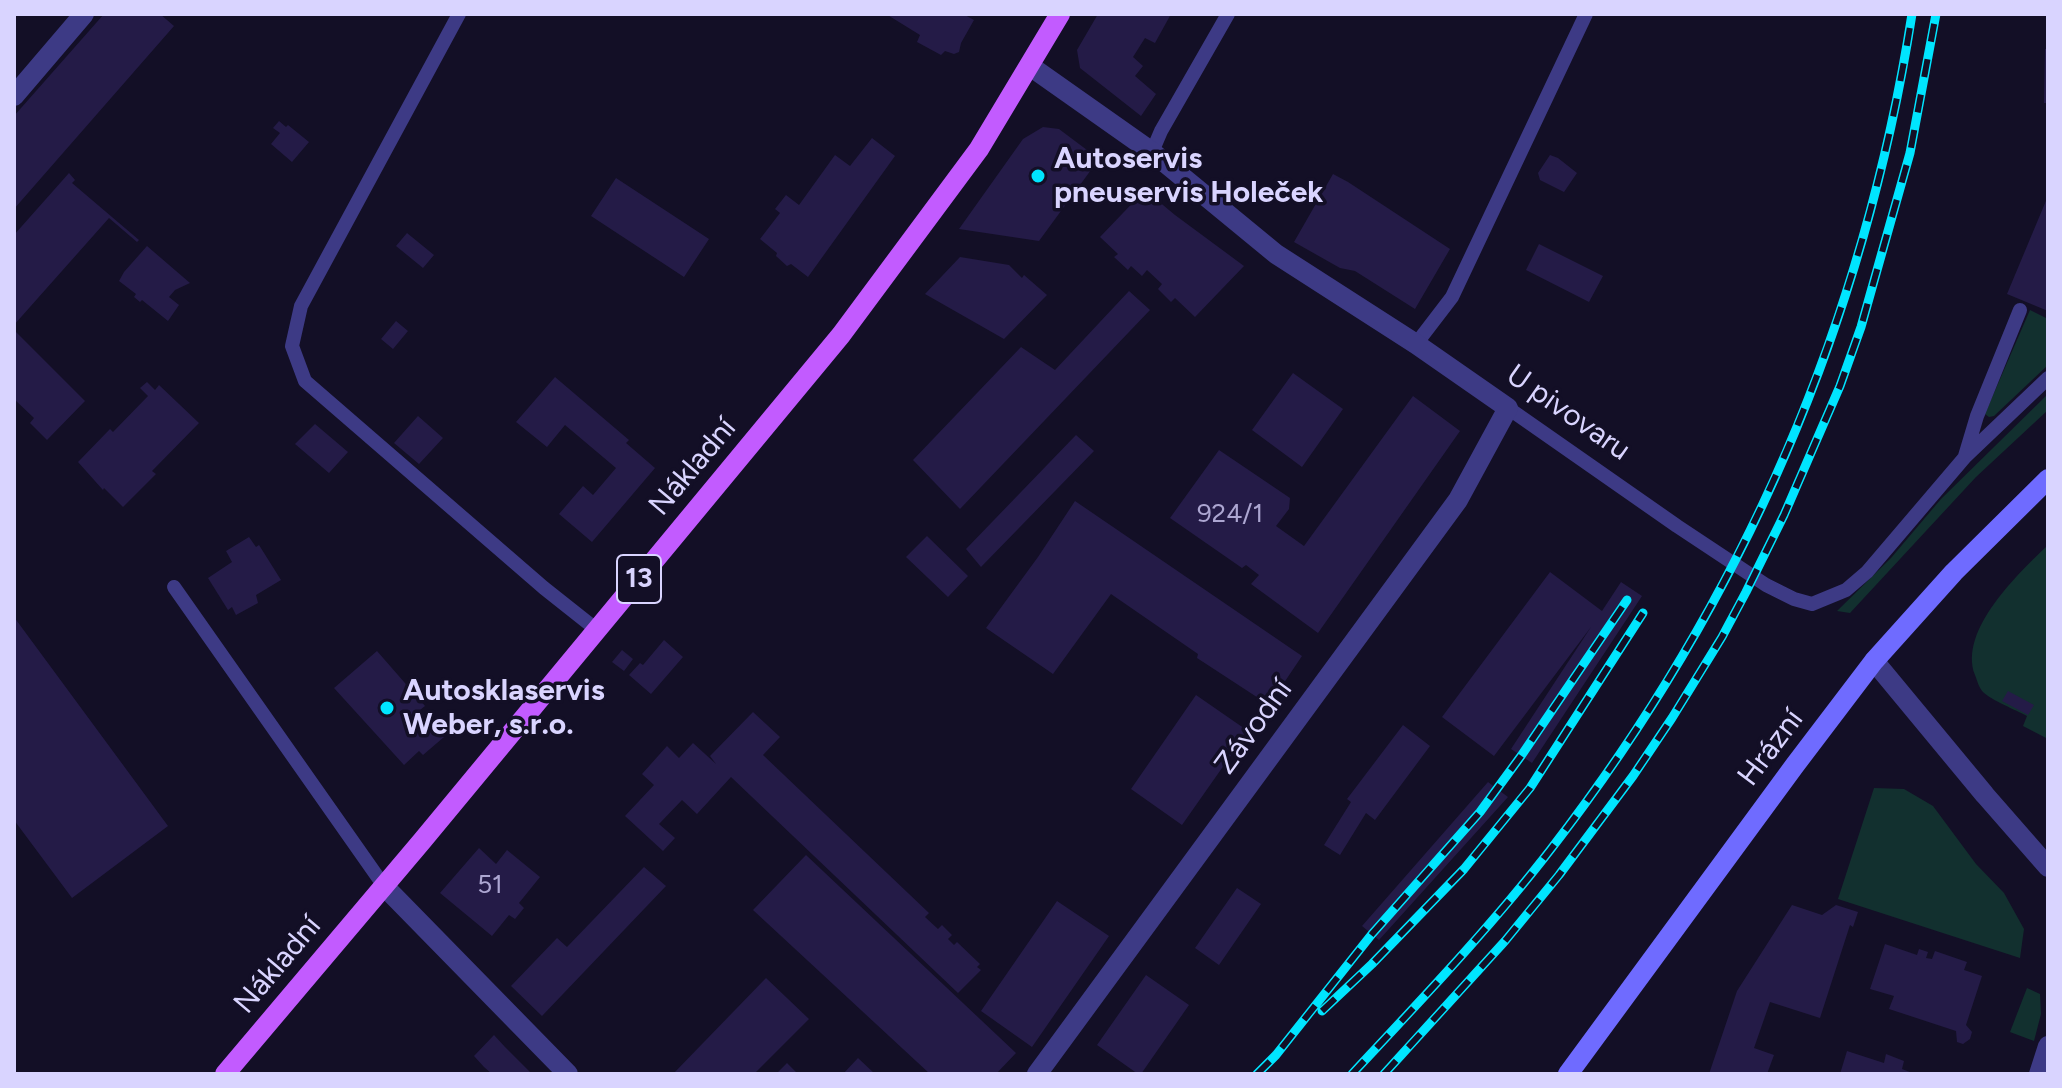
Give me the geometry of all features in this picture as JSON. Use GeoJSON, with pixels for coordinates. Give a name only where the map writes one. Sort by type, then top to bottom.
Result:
{"type":"FeatureCollection","features":[{"type":"Feature","properties":{"kind":"main road","name":"13"},"geometry":{"type":"LineString","coordinates":[[1030,66],[1060,14]]}},
{"type":"Feature","properties":{"kind":"main road","name":"Nákladní"},"geometry":{"type":"LineString","coordinates":[[225,1074],[841,335],[979,149],[1030,66]]}},
{"type":"Feature","properties":{"kind":"main road","name":"Hrázní"},"geometry":{"type":"LineString","coordinates":[[1568,1074],[1874,661],[1954,572],[2048,479]]}},
{"type":"Feature","properties":{"kind":"street"},"geometry":{"type":"LineString","coordinates":[[14,96],[84,14]]}},
{"type":"Feature","properties":{"kind":"street","name":"U pivovaru"},"geometry":{"type":"LineString","coordinates":[[1030,66],[1152,152],[1276,254],[1416,344],[1508,408]]}},
{"type":"Feature","properties":{"kind":"street","name":"Závodní"},"geometry":{"type":"LineString","coordinates":[[1037,1074],[1458,500],[1508,408]]}},
{"type":"Feature","properties":{"kind":"street"},"geometry":{"type":"LineString","coordinates":[[1874,661],[2048,867]]}},
{"type":"Feature","properties":{"kind":"street"},"geometry":{"type":"LineString","coordinates":[[384,886],[568,1074]]}},
{"type":"Feature","properties":{"kind":"street"},"geometry":{"type":"LineString","coordinates":[[2039,1074],[2048,1046]]}},
{"type":"Feature","properties":{"kind":"lane"},"geometry":{"type":"LineString","coordinates":[[459,14],[301,306],[292,346],[305,381],[597,630]]}},
{"type":"Feature","properties":{"kind":"lane"},"geometry":{"type":"LineString","coordinates":[[1152,152],[1228,14]]}},
{"type":"Feature","properties":{"kind":"lane"},"geometry":{"type":"LineString","coordinates":[[1416,344],[1452,297],[1586,14]]}},
{"type":"Feature","properties":{"kind":"lane"},"geometry":{"type":"LineString","coordinates":[[1965,457],[1977,416],[2020,310]]}},
{"type":"Feature","properties":{"kind":"lane","name":"U pivovaru"},"geometry":{"type":"LineString","coordinates":[[1508,408],[1766,585],[1812,604],[1846,590],[1867,572],[1965,457],[2048,378]]}},
{"type":"Feature","properties":{"kind":"lane"},"geometry":{"type":"LineString","coordinates":[[174,587],[384,886]]}},
{"type":"Feature","properties":{"kind":"green space"},"geometry":{"type":"Polygon","coordinates":[[[2030,310],[2048,319],[2048,365],[1994,416],[1989,417],[1985,414],[2030,310]]]}},
{"type":"Feature","properties":{"kind":"green space"},"geometry":{"type":"Polygon","coordinates":[[[2048,394],[2048,410],[1976,477],[1850,613],[1837,611],[1891,558],[1941,499],[2048,394]]]}},
{"type":"Feature","properties":{"kind":"green space"},"geometry":{"type":"Polygon","coordinates":[[[2048,545],[2048,739],[2023,726],[2027,716],[1983,692],[1972,658],[1975,640],[1994,604],[2048,545]]]}},
{"type":"Feature","properties":{"kind":"green space"},"geometry":{"type":"Polygon","coordinates":[[[1874,788],[1904,789],[1933,806],[1976,864],[2004,893],[2024,929],[2020,958],[1838,899],[1874,788]]]}},
{"type":"Feature","properties":{"kind":"green space"},"geometry":{"type":"Polygon","coordinates":[[[2027,988],[2040,994],[2041,1014],[2034,1041],[2010,1032],[2027,988]]]}},
{"type":"Feature","properties":{"kind":"building"},"geometry":{"type":"Polygon","coordinates":[[[104,14],[160,14],[174,26],[14,209],[14,116],[104,14]]]}},
{"type":"Feature","properties":{"kind":"building"},"geometry":{"type":"Polygon","coordinates":[[[886,14],[963,14],[974,20],[959,52],[945,51],[941,55],[917,42],[920,35],[886,14]]]}},
{"type":"Feature","properties":{"kind":"building"},"geometry":{"type":"Polygon","coordinates":[[[1098,14],[1171,14],[1155,43],[1145,38],[1133,57],[1143,66],[1135,76],[1156,94],[1141,116],[1080,68],[1077,50],[1098,14]]]}},
{"type":"Feature","properties":{"kind":"building"},"geometry":{"type":"Polygon","coordinates":[[[2045,49],[2048,49],[2048,103],[2044,103],[2045,49]]]}},
{"type":"Feature","properties":{"kind":"building"},"geometry":{"type":"Polygon","coordinates":[[[279,121],[309,142],[292,162],[271,144],[280,133],[273,128],[279,121]]]}},
{"type":"Feature","properties":{"kind":"building"},"geometry":{"type":"Polygon","coordinates":[[[1043,127],[1059,129],[1099,159],[1039,241],[959,229],[1023,139],[1043,127]]]}},
{"type":"Feature","properties":{"kind":"building"},"geometry":{"type":"Polygon","coordinates":[[[872,138],[895,156],[808,277],[791,264],[787,266],[760,239],[780,213],[775,209],[786,195],[799,205],[835,155],[850,166],[872,138]]]}},
{"type":"Feature","properties":{"kind":"building"},"geometry":{"type":"Polygon","coordinates":[[[1550,155],[1577,173],[1564,192],[1540,180],[1538,173],[1550,155]]]}},
{"type":"Feature","properties":{"kind":"building"},"geometry":{"type":"Polygon","coordinates":[[[69,173],[75,180],[72,183],[139,240],[137,242],[109,218],[14,325],[14,235],[69,173]]]}},
{"type":"Feature","properties":{"kind":"building"},"geometry":{"type":"Polygon","coordinates":[[[1333,174],[1450,249],[1415,309],[1355,271],[1340,268],[1294,242],[1333,174]]]}},
{"type":"Feature","properties":{"kind":"building"},"geometry":{"type":"Polygon","coordinates":[[[616,178],[709,239],[684,277],[591,216],[616,178]]]}},
{"type":"Feature","properties":{"kind":"building"},"geometry":{"type":"Polygon","coordinates":[[[1145,190],[1244,266],[1195,317],[1175,298],[1171,302],[1158,289],[1162,284],[1147,270],[1142,276],[1131,266],[1128,270],[1114,257],[1118,254],[1100,237],[1145,190]]]}},
{"type":"Feature","properties":{"kind":"building"},"geometry":{"type":"Polygon","coordinates":[[[2048,196],[2048,311],[2007,294],[2048,196]]]}},
{"type":"Feature","properties":{"kind":"building"},"geometry":{"type":"Polygon","coordinates":[[[407,233],[434,255],[423,268],[396,246],[407,233]]]}},
{"type":"Feature","properties":{"kind":"building"},"geometry":{"type":"Polygon","coordinates":[[[1539,244],[1603,276],[1589,302],[1526,270],[1539,244]]]}},
{"type":"Feature","properties":{"kind":"building"},"geometry":{"type":"Polygon","coordinates":[[[147,246],[190,283],[175,290],[169,297],[179,305],[168,321],[142,300],[140,302],[134,297],[136,294],[119,281],[147,246]]]}},
{"type":"Feature","properties":{"kind":"building"},"geometry":{"type":"Polygon","coordinates":[[[960,257],[1009,265],[1047,295],[1004,339],[925,294],[960,257]]]}},
{"type":"Feature","properties":{"kind":"building"},"geometry":{"type":"Polygon","coordinates":[[[1129,291],[1150,310],[960,509],[913,460],[1021,347],[1055,370],[1129,291]]]}},
{"type":"Feature","properties":{"kind":"building"},"geometry":{"type":"Polygon","coordinates":[[[396,321],[408,331],[393,349],[381,339],[396,321]]]}},
{"type":"Feature","properties":{"kind":"building"},"geometry":{"type":"Polygon","coordinates":[[[14,330],[85,401],[47,440],[30,423],[34,418],[14,399],[14,330]]]}},
{"type":"Feature","properties":{"kind":"building"},"geometry":{"type":"Polygon","coordinates":[[[1293,373],[1343,409],[1302,467],[1252,430],[1293,373]]]}},
{"type":"Feature","properties":{"kind":"building"},"geometry":{"type":"Polygon","coordinates":[[[555,377],[629,440],[626,443],[655,468],[592,542],[559,514],[583,486],[593,495],[616,468],[565,425],[547,447],[516,422],[555,377]]]}},
{"type":"Feature","properties":{"kind":"building"},"geometry":{"type":"Polygon","coordinates":[[[147,382],[155,390],[159,385],[199,423],[152,471],[156,474],[123,507],[78,462],[148,396],[140,388],[147,382]]]}},
{"type":"Feature","properties":{"kind":"building"},"geometry":{"type":"Polygon","coordinates":[[[1413,396],[1460,431],[1318,633],[1251,584],[1259,575],[1246,565],[1242,568],[1170,518],[1219,450],[1290,498],[1289,509],[1276,526],[1304,546],[1413,396]]]}},
{"type":"Feature","properties":{"kind":"building"},"geometry":{"type":"Polygon","coordinates":[[[418,416],[443,438],[419,464],[394,443],[418,416]]]}},
{"type":"Feature","properties":{"kind":"building"},"geometry":{"type":"Polygon","coordinates":[[[315,424],[348,452],[329,473],[295,444],[315,424]]]}},
{"type":"Feature","properties":{"kind":"building"},"geometry":{"type":"Polygon","coordinates":[[[1076,435],[1094,451],[981,567],[966,549],[1076,435]]]}},
{"type":"Feature","properties":{"kind":"building"},"geometry":{"type":"Polygon","coordinates":[[[1075,501],[1302,656],[1269,705],[1197,658],[1198,654],[1111,594],[1053,674],[986,628],[1075,501]]]}},
{"type":"Feature","properties":{"kind":"building"},"geometry":{"type":"Polygon","coordinates":[[[927,536],[968,576],[948,597],[906,557],[927,536]]]}},
{"type":"Feature","properties":{"kind":"building"},"geometry":{"type":"Polygon","coordinates":[[[249,537],[256,547],[259,545],[281,580],[256,595],[258,603],[236,615],[232,607],[228,610],[208,578],[232,562],[226,551],[249,537]]]}},
{"type":"Feature","properties":{"kind":"building"},"geometry":{"type":"Polygon","coordinates":[[[1550,572],[1602,611],[1621,582],[1642,596],[1532,763],[1511,749],[1591,627],[1494,756],[1442,717],[1550,572]]]}},
{"type":"Feature","properties":{"kind":"building"},"geometry":{"type":"Polygon","coordinates":[[[14,617],[168,826],[72,898],[14,820],[14,617]]]}},
{"type":"Feature","properties":{"kind":"building"},"geometry":{"type":"Polygon","coordinates":[[[664,640],[683,657],[651,694],[629,675],[640,663],[643,665],[664,640]]]}},
{"type":"Feature","properties":{"kind":"building"},"geometry":{"type":"Polygon","coordinates":[[[622,650],[633,659],[624,671],[612,662],[622,650]]]}},
{"type":"Feature","properties":{"kind":"building","name":"Autosklaservis Weber, s.r.o."},"geometry":{"type":"Polygon","coordinates":[[[377,651],[425,706],[420,710],[444,737],[423,755],[419,751],[404,765],[334,688],[377,651]]]}},
{"type":"Feature","properties":{"kind":"building"},"geometry":{"type":"Polygon","coordinates":[[[2008,691],[2034,705],[2028,715],[2002,701],[2008,691]]]}},
{"type":"Feature","properties":{"kind":"building"},"geometry":{"type":"Polygon","coordinates":[[[1196,695],[1248,731],[1182,825],[1131,789],[1196,695]]]}},
{"type":"Feature","properties":{"kind":"building"},"geometry":{"type":"Polygon","coordinates":[[[753,712],[780,737],[763,755],[929,913],[925,917],[938,929],[942,925],[952,935],[948,939],[954,945],[957,942],[980,964],[977,967],[981,970],[958,993],[731,777],[697,814],[682,800],[659,824],[675,838],[663,851],[625,816],[654,785],[642,774],[667,746],[679,758],[693,743],[716,764],[710,756],[753,712]]]}},
{"type":"Feature","properties":{"kind":"building"},"geometry":{"type":"Polygon","coordinates":[[[1403,725],[1430,746],[1375,820],[1366,813],[1340,855],[1324,845],[1351,802],[1347,799],[1403,725]]]}},
{"type":"Feature","properties":{"kind":"building"},"geometry":{"type":"Polygon","coordinates":[[[1488,782],[1508,797],[1379,940],[1362,926],[1488,782]]]}},
{"type":"Feature","properties":{"kind":"building"},"geometry":{"type":"Polygon","coordinates":[[[479,848],[496,864],[507,850],[540,877],[519,903],[524,908],[515,919],[509,915],[492,936],[440,893],[479,848]]]}},
{"type":"Feature","properties":{"kind":"building"},"geometry":{"type":"Polygon","coordinates":[[[806,855],[1016,1053],[996,1074],[930,1074],[753,910],[806,855]]]}},
{"type":"Feature","properties":{"kind":"building"},"geometry":{"type":"Polygon","coordinates":[[[644,867],[666,886],[542,1016],[511,986],[557,938],[567,947],[644,867]]]}},
{"type":"Feature","properties":{"kind":"building"},"geometry":{"type":"Polygon","coordinates":[[[1237,888],[1261,904],[1219,965],[1195,948],[1237,888]]]}},
{"type":"Feature","properties":{"kind":"building"},"geometry":{"type":"Polygon","coordinates":[[[1057,901],[1109,936],[1032,1047],[981,1011],[1057,901]]]}},
{"type":"Feature","properties":{"kind":"building"},"geometry":{"type":"Polygon","coordinates":[[[1792,905],[1822,915],[1836,905],[1858,912],[1853,927],[1850,925],[1820,1018],[1770,1002],[1754,1048],[1774,1055],[1767,1074],[1709,1074],[1737,991],[1792,905]]]}},
{"type":"Feature","properties":{"kind":"building"},"geometry":{"type":"Polygon","coordinates":[[[1885,944],[1917,955],[1919,949],[1928,952],[1926,958],[1932,959],[1935,951],[1967,962],[1964,970],[1982,976],[1966,1025],[1972,1032],[1970,1039],[1963,1044],[1957,1042],[1956,1031],[1889,1009],[1894,996],[1870,989],[1885,944]]]}},
{"type":"Feature","properties":{"kind":"building"},"geometry":{"type":"Polygon","coordinates":[[[1146,975],[1189,1005],[1141,1074],[1138,1074],[1097,1045],[1146,975]]]}},
{"type":"Feature","properties":{"kind":"building"},"geometry":{"type":"Polygon","coordinates":[[[766,978],[809,1019],[754,1074],[673,1074],[766,978]]]}},
{"type":"Feature","properties":{"kind":"building"},"geometry":{"type":"Polygon","coordinates":[[[494,1035],[532,1074],[492,1074],[484,1067],[474,1056],[494,1035]]]}},
{"type":"Feature","properties":{"kind":"building"},"geometry":{"type":"Polygon","coordinates":[[[1847,1051],[1884,1063],[1886,1054],[1904,1061],[1902,1069],[1915,1074],[1840,1074],[1847,1051]]]}},
{"type":"Feature","properties":{"kind":"building"},"geometry":{"type":"Polygon","coordinates":[[[858,1058],[875,1074],[843,1074],[858,1058]]]}},
{"type":"Feature","properties":{"kind":"building"},"geometry":{"type":"Polygon","coordinates":[[[787,1063],[798,1074],[776,1074],[787,1063]]]}},
{"type":"Feature","properties":{"kind":"railway"},"geometry":{"type":"LineString","coordinates":[[1352,1074],[1479,936],[1551,849],[1619,755],[1681,658],[1737,557],[1785,454],[1827,348],[1862,240],[1891,128],[1912,14]]}},
{"type":"Feature","properties":{"kind":"railway"},"geometry":{"type":"LineString","coordinates":[[1384,1074],[1505,941],[1559,875],[1672,718],[1746,592],[1784,515],[1840,386],[1861,327],[1910,153],[1936,14]]}},
{"type":"Feature","properties":{"kind":"railway"},"geometry":{"type":"LineString","coordinates":[[1257,1074],[1276,1055],[1372,934],[1480,812],[1627,600]]}},
{"type":"Feature","properties":{"kind":"railway"},"geometry":{"type":"LineString","coordinates":[[1322,1011],[1464,869],[1530,788],[1643,613]]}},
{"type":"Feature","properties":{"kind":"place","name":"Autoservis pneuservis Holeček"},"geometry":{"type":"Point","coordinates":[1038,176]}},
{"type":"Feature","properties":{"kind":"place","name":"Autosklaservis Weber, s.r.o."},"geometry":{"type":"Point","coordinates":[387,708]}}]}
